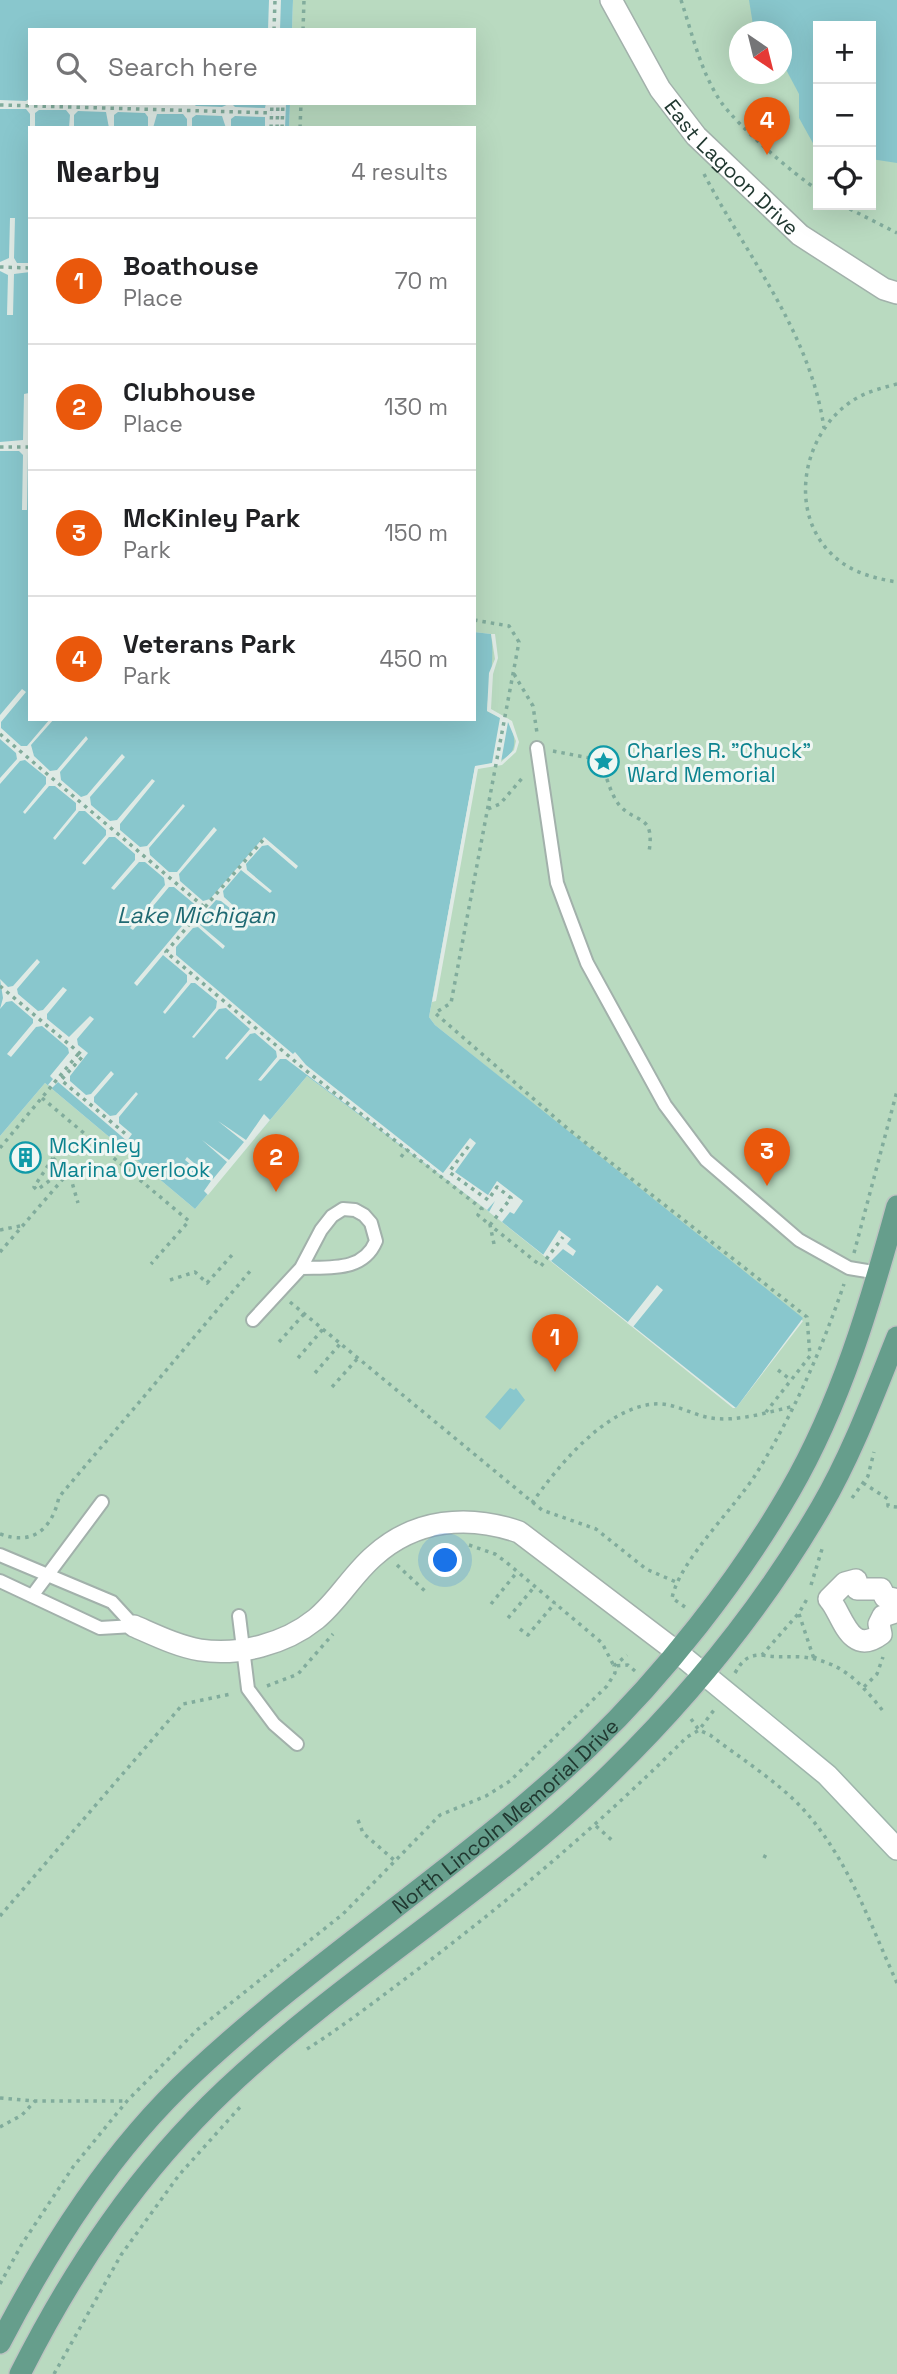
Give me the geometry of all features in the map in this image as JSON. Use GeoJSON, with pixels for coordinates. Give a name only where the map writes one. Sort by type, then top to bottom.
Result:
{"type":"FeatureCollection","features":[{"type":"Feature","properties":{"kind":"main road","name":"North Lincoln Memorial Drive"},"geometry":{"type":"LineString","coordinates":[[0,2343],[27,2291],[82,2206],[130,2142],[191,2075],[361,1932],[504,1823],[590,1746],[677,1652],[790,1490],[831,1405],[868,1312],[897,1206]]}},
{"type":"Feature","properties":{"kind":"main road","name":"North Lincoln Memorial Drive"},"geometry":{"type":"LineString","coordinates":[[20,2374],[56,2304],[86,2254],[167,2150],[225,2090],[382,1962],[524,1852],[613,1771],[705,1674],[732,1640],[821,1507],[864,1419],[897,1337]]}},
{"type":"Feature","properties":{"kind":"street","name":"East Lagoon Drive"},"geometry":{"type":"LineString","coordinates":[[611,0],[660,89],[696,135],[734,174],[800,235],[884,289],[897,293]]}},
{"type":"Feature","properties":{"kind":"street"},"geometry":{"type":"LineString","coordinates":[[134,1626],[200,1650],[244,1649],[276,1642],[316,1619],[373,1557],[391,1543],[430,1525],[471,1521],[492,1523],[519,1532],[705,1674],[827,1775],[897,1849]]}},
{"type":"Feature","properties":{"kind":"lane"},"geometry":{"type":"LineString","coordinates":[[537,748],[557,883],[563,901],[587,963],[665,1105],[705,1160],[799,1240],[849,1268],[879,1273]]}},
{"type":"Feature","properties":{"kind":"lane"},"geometry":{"type":"LineString","coordinates":[[253,1320],[301,1269],[320,1230],[332,1216],[343,1209],[355,1210],[372,1223],[376,1241],[365,1259],[354,1265],[301,1269]]}},
{"type":"Feature","properties":{"kind":"lane"},"geometry":{"type":"LineString","coordinates":[[32,1596],[102,1502]]}},
{"type":"Feature","properties":{"kind":"lane"},"geometry":{"type":"LineString","coordinates":[[0,1555],[112,1602],[134,1626]]}},
{"type":"Feature","properties":{"kind":"lane"},"geometry":{"type":"LineString","coordinates":[[0,1581],[100,1628],[134,1626]]}},
{"type":"Feature","properties":{"kind":"lane"},"geometry":{"type":"LineString","coordinates":[[239,1616],[248,1689],[274,1724],[297,1744]]}},
{"type":"Feature","properties":{"kind":"path"},"geometry":{"type":"LineString","coordinates":[[274,28],[275,0]]}},
{"type":"Feature","properties":{"kind":"path"},"geometry":{"type":"LineString","coordinates":[[303,28],[304,0]]}},
{"type":"Feature","properties":{"kind":"path"},"geometry":{"type":"LineString","coordinates":[[681,0],[709,80],[722,103],[798,178],[813,187]]}},
{"type":"Feature","properties":{"kind":"path"},"geometry":{"type":"LineString","coordinates":[[0,105],[272,113]]}},
{"type":"Feature","properties":{"kind":"path"},"geometry":{"type":"LineString","coordinates":[[271,126],[272,105]]}},
{"type":"Feature","properties":{"kind":"path"},"geometry":{"type":"LineString","coordinates":[[278,105],[280,126]]}},
{"type":"Feature","properties":{"kind":"path"},"geometry":{"type":"LineString","coordinates":[[280,126],[283,105]]}},
{"type":"Feature","properties":{"kind":"path"},"geometry":{"type":"LineString","coordinates":[[300,126],[301,105]]}},
{"type":"Feature","properties":{"kind":"path"},"geometry":{"type":"LineString","coordinates":[[702,169],[800,342],[817,387],[824,428]]}},
{"type":"Feature","properties":{"kind":"path"},"geometry":{"type":"LineString","coordinates":[[852,210],[897,233]]}},
{"type":"Feature","properties":{"kind":"path"},"geometry":{"type":"LineString","coordinates":[[0,267],[28,268]]}},
{"type":"Feature","properties":{"kind":"path"},"geometry":{"type":"LineString","coordinates":[[897,384],[852,400],[824,428],[813,447],[806,474],[806,500],[813,526],[828,550],[844,565],[876,578],[897,582]]}},
{"type":"Feature","properties":{"kind":"path"},"geometry":{"type":"LineString","coordinates":[[0,447],[28,447]]}},
{"type":"Feature","properties":{"kind":"path"},"geometry":{"type":"LineString","coordinates":[[476,620],[509,626],[519,642],[451,1003],[435,1013],[568,1128],[807,1317],[810,1356],[766,1412]]}},
{"type":"Feature","properties":{"kind":"path"},"geometry":{"type":"LineString","coordinates":[[0,734],[204,907]]}},
{"type":"Feature","properties":{"kind":"path"},"geometry":{"type":"LineString","coordinates":[[537,748],[600,760],[616,800],[622,808],[637,815],[649,831],[649,852]]}},
{"type":"Feature","properties":{"kind":"path"},"geometry":{"type":"LineString","coordinates":[[264,841],[166,952],[304,1069],[482,1209],[478,1215],[541,1265],[563,1237]]}},
{"type":"Feature","properties":{"kind":"path"},"geometry":{"type":"LineString","coordinates":[[0,986],[83,1056],[61,1080],[128,1136]]}},
{"type":"Feature","properties":{"kind":"path"},"geometry":{"type":"LineString","coordinates":[[0,1148],[79,1053]]}},
{"type":"Feature","properties":{"kind":"path"},"geometry":{"type":"LineString","coordinates":[[672,1598],[676,1582],[743,1493],[795,1406],[825,1339],[874,1185],[897,1091]]}},
{"type":"Feature","properties":{"kind":"path"},"geometry":{"type":"LineString","coordinates":[[42,1098],[189,1221],[151,1264]]}},
{"type":"Feature","properties":{"kind":"path"},"geometry":{"type":"LineString","coordinates":[[471,1143],[449,1172],[488,1200],[498,1187],[511,1198],[490,1225],[494,1244]]}},
{"type":"Feature","properties":{"kind":"path"},"geometry":{"type":"LineString","coordinates":[[401,1157],[407,1149]]}},
{"type":"Feature","properties":{"kind":"path"},"geometry":{"type":"LineString","coordinates":[[67,1170],[37,1190],[34,1187],[52,1157],[67,1170],[78,1203]]}},
{"type":"Feature","properties":{"kind":"path"},"geometry":{"type":"LineString","coordinates":[[0,1252],[67,1170]]}},
{"type":"Feature","properties":{"kind":"path"},"geometry":{"type":"LineString","coordinates":[[0,1230],[22,1225]]}},
{"type":"Feature","properties":{"kind":"path"},"geometry":{"type":"LineString","coordinates":[[170,1280],[195,1272],[207,1283],[232,1255]]}},
{"type":"Feature","properties":{"kind":"path"},"geometry":{"type":"LineString","coordinates":[[0,1534],[26,1539],[44,1530],[55,1516],[59,1497],[251,1270]]}},
{"type":"Feature","properties":{"kind":"path"},"geometry":{"type":"LineString","coordinates":[[288,1300],[532,1503],[552,1516],[596,1529],[646,1569],[676,1582]]}},
{"type":"Feature","properties":{"kind":"path"},"geometry":{"type":"LineString","coordinates":[[279,1342],[304,1314]]}},
{"type":"Feature","properties":{"kind":"path"},"geometry":{"type":"LineString","coordinates":[[298,1358],[323,1329]]}},
{"type":"Feature","properties":{"kind":"path"},"geometry":{"type":"LineString","coordinates":[[315,1373],[340,1344]]}},
{"type":"Feature","properties":{"kind":"path"},"geometry":{"type":"LineString","coordinates":[[332,1387],[358,1359]]}},
{"type":"Feature","properties":{"kind":"path"},"geometry":{"type":"LineString","coordinates":[[778,1370],[790,1380]]}},
{"type":"Feature","properties":{"kind":"path"},"geometry":{"type":"LineString","coordinates":[[532,1503],[552,1474],[581,1443],[622,1415],[654,1404],[710,1418],[732,1419],[795,1406]]}},
{"type":"Feature","properties":{"kind":"path"},"geometry":{"type":"LineString","coordinates":[[863,1483],[888,1499],[888,1506],[897,1507]]}},
{"type":"Feature","properties":{"kind":"path"},"geometry":{"type":"LineString","coordinates":[[458,1543],[495,1554],[602,1643],[614,1666],[628,1665]]}},
{"type":"Feature","properties":{"kind":"path"},"geometry":{"type":"LineString","coordinates":[[387,1571],[404,1558]]}},
{"type":"Feature","properties":{"kind":"path"},"geometry":{"type":"LineString","coordinates":[[395,1564],[426,1592]]}},
{"type":"Feature","properties":{"kind":"path"},"geometry":{"type":"LineString","coordinates":[[491,1604],[518,1572]]}},
{"type":"Feature","properties":{"kind":"path"},"geometry":{"type":"LineString","coordinates":[[508,1618],[535,1586]]}},
{"type":"Feature","properties":{"kind":"path"},"geometry":{"type":"LineString","coordinates":[[520,1629],[528,1635],[555,1602]]}},
{"type":"Feature","properties":{"kind":"path"},"geometry":{"type":"LineString","coordinates":[[799,1614],[814,1659]]}},
{"type":"Feature","properties":{"kind":"path"},"geometry":{"type":"LineString","coordinates":[[265,1686],[298,1674],[341,1626]]}},
{"type":"Feature","properties":{"kind":"path"},"geometry":{"type":"LineString","coordinates":[[864,1687],[877,1674],[881,1644]]}},
{"type":"Feature","properties":{"kind":"path"},"geometry":{"type":"LineString","coordinates":[[814,1659],[818,1652]]}},
{"type":"Feature","properties":{"kind":"path"},"geometry":{"type":"LineString","coordinates":[[762,1655],[814,1659],[851,1671],[883,1711]]}},
{"type":"Feature","properties":{"kind":"path"},"geometry":{"type":"LineString","coordinates":[[0,1916],[183,1704],[231,1694]]}},
{"type":"Feature","properties":{"kind":"path"},"geometry":{"type":"LineString","coordinates":[[302,2052],[391,1990],[596,1826],[687,1737],[698,1730],[713,1712]]}},
{"type":"Feature","properties":{"kind":"path"},"geometry":{"type":"LineString","coordinates":[[688,1714],[698,1730],[710,1735],[801,1807],[820,1830],[852,1878],[897,1983]]}},
{"type":"Feature","properties":{"kind":"path"},"geometry":{"type":"LineString","coordinates":[[358,1820],[363,1833],[394,1860]]}},
{"type":"Feature","properties":{"kind":"path"},"geometry":{"type":"LineString","coordinates":[[596,1826],[615,1843]]}},
{"type":"Feature","properties":{"kind":"path"},"geometry":{"type":"LineString","coordinates":[[0,2098],[35,2101],[127,2101]]}},
{"type":"Feature","properties":{"kind":"path"},"geometry":{"type":"LineString","coordinates":[[0,2127],[22,2115],[35,2101]]}},
{"type":"Feature","properties":{"kind":"path"},"geometry":{"type":"LineString","coordinates":[[54,2374],[121,2255],[179,2175],[243,2102]]}},
{"type":"Feature","properties":{"kind":"green space"},"geometry":{"type":"Polygon","coordinates":[[[293,0],[897,0],[897,2374],[0,2374],[0,1136],[45,1083],[195,1209],[307,1076],[487,1210],[733,1408],[736,1408],[803,1321],[435,1025],[429,1017],[487,711],[491,634],[476,632],[476,126],[289,126],[290,105],[476,105],[476,28],[292,28],[293,0]]]}},
{"type":"Feature","properties":{"kind":"water","name":"Lake Michigan"},"geometry":{"type":"Polygon","coordinates":[[[0,0],[293,0],[292,28],[28,28],[28,105],[290,105],[289,126],[28,126],[28,721],[476,721],[476,632],[491,634],[492,663],[487,711],[510,723],[513,750],[503,759],[475,767],[429,1017],[435,1025],[803,1318],[736,1408],[487,1210],[307,1076],[195,1209],[45,1083],[0,1136],[0,0]]]}},
{"type":"Feature","properties":{"kind":"water"},"geometry":{"type":"Polygon","coordinates":[[[749,0],[897,0],[897,163],[876,160],[876,21],[813,21],[813,143],[799,118],[799,94],[792,81],[792,21],[752,21],[749,0]]]}},
{"type":"Feature","properties":{"kind":"water"},"geometry":{"type":"Polygon","coordinates":[[[510,1388],[516,1388],[525,1400],[500,1430],[485,1417],[510,1388]]]}},
{"type":"Feature","properties":{"kind":"pier"},"geometry":{"type":"Polygon","coordinates":[[[269,0],[281,0],[280,28],[268,28],[269,0]]]}},
{"type":"Feature","properties":{"kind":"pier"},"geometry":{"type":"Polygon","coordinates":[[[0,100],[28,100],[28,105],[233,105],[265,108],[266,105],[286,105],[285,126],[265,126],[265,117],[235,116],[231,119],[231,126],[225,126],[222,116],[196,115],[192,118],[192,126],[187,126],[187,119],[183,114],[157,114],[154,126],[148,126],[145,113],[118,112],[114,115],[114,126],[109,126],[106,112],[78,111],[74,115],[74,126],[69,126],[70,115],[66,110],[39,110],[35,113],[35,126],[30,126],[30,114],[26,109],[0,109],[0,100]]]}},
{"type":"Feature","properties":{"kind":"pier"},"geometry":{"type":"Polygon","coordinates":[[[10,218],[15,218],[14,258],[17,263],[28,263],[28,272],[14,274],[13,315],[7,315],[8,275],[0,271],[0,262],[9,258],[10,218]]]}},
{"type":"Feature","properties":{"kind":"pier"},"geometry":{"type":"Polygon","coordinates":[[[28,393],[27,510],[22,510],[23,455],[19,451],[0,451],[0,442],[23,440],[24,394],[28,393]]]}},
{"type":"Feature","properties":{"kind":"pier"},"geometry":{"type":"Polygon","coordinates":[[[491,634],[495,634],[498,658],[493,674],[491,709],[512,721],[519,742],[516,752],[502,765],[478,769],[436,1001],[432,1002],[475,766],[492,763],[500,718],[487,711],[489,673],[495,659],[491,634]],[[508,722],[501,762],[514,750],[516,741],[508,722]]]}},
{"type":"Feature","properties":{"kind":"pier"},"geometry":{"type":"Polygon","coordinates":[[[22,689],[26,692],[1,722],[1,728],[21,746],[27,746],[48,721],[52,721],[31,745],[34,756],[50,771],[57,770],[86,736],[88,739],[60,772],[61,780],[81,797],[87,795],[122,754],[125,757],[90,797],[91,805],[110,821],[117,820],[152,779],[155,781],[120,824],[120,830],[140,847],[147,846],[183,804],[185,806],[149,848],[150,855],[169,872],[177,872],[214,827],[217,830],[179,874],[180,881],[203,901],[210,899],[264,837],[298,866],[296,869],[268,845],[262,846],[246,864],[247,870],[272,891],[270,893],[241,870],[223,891],[224,897],[248,919],[246,921],[216,900],[200,918],[199,924],[225,946],[223,949],[198,927],[193,928],[176,947],[176,955],[293,1054],[295,1052],[306,1065],[443,1173],[470,1138],[476,1143],[455,1172],[488,1195],[497,1181],[523,1201],[514,1214],[510,1212],[502,1222],[489,1212],[495,1201],[487,1210],[286,1059],[280,1059],[261,1081],[258,1080],[277,1057],[276,1051],[255,1033],[250,1034],[227,1060],[225,1058],[250,1029],[226,1008],[219,1009],[194,1038],[192,1037],[216,1008],[217,1001],[195,983],[191,983],[165,1014],[163,1012],[187,982],[187,975],[163,955],[137,986],[134,983],[198,907],[174,887],[169,887],[133,930],[130,928],[165,885],[164,878],[145,862],[139,862],[114,890],[111,888],[135,860],[135,854],[115,837],[109,837],[85,865],[82,863],[106,835],[106,830],[85,811],[79,811],[55,840],[53,838],[76,810],[76,803],[55,786],[49,786],[25,814],[23,812],[46,784],[46,777],[25,760],[20,761],[0,784],[0,778],[17,759],[16,753],[0,739],[0,715],[22,689]]]}},
{"type":"Feature","properties":{"kind":"pier"},"geometry":{"type":"Polygon","coordinates":[[[37,959],[40,962],[17,989],[18,994],[38,1011],[43,1010],[63,987],[67,990],[47,1014],[47,1019],[69,1037],[90,1016],[94,1019],[77,1039],[78,1045],[88,1053],[70,1076],[70,1081],[86,1095],[91,1094],[111,1071],[114,1074],[94,1097],[94,1102],[110,1116],[116,1115],[136,1092],[138,1094],[119,1117],[119,1123],[132,1134],[127,1141],[58,1082],[52,1088],[48,1085],[53,1079],[50,1076],[69,1053],[68,1048],[42,1026],[36,1027],[11,1057],[7,1054],[33,1023],[33,1019],[12,1001],[6,1002],[0,1009],[3,998],[0,979],[8,987],[13,986],[37,959]]]}},
{"type":"Feature","properties":{"kind":"pier"},"geometry":{"type":"Polygon","coordinates":[[[264,1114],[270,1120],[208,1195],[204,1191],[211,1181],[185,1160],[187,1157],[213,1179],[227,1162],[202,1140],[229,1160],[244,1142],[218,1121],[246,1140],[264,1114]]]}},
{"type":"Feature","properties":{"kind":"pier"},"geometry":{"type":"Polygon","coordinates":[[[559,1230],[571,1239],[567,1244],[576,1251],[573,1256],[563,1249],[551,1261],[543,1255],[559,1230]]]}},
{"type":"Feature","properties":{"kind":"pier"},"geometry":{"type":"Polygon","coordinates":[[[657,1285],[663,1290],[633,1327],[627,1323],[657,1285]]]}},
{"type":"Feature","properties":{"kind":"place","name":"Veterans Park"},"geometry":{"type":"Point","coordinates":[767,155]}},
{"type":"Feature","properties":{"kind":"place","name":"Charles R. \"Chuck\" Ward Memorial"},"geometry":{"type":"Point","coordinates":[604,762]}},
{"type":"Feature","properties":{"kind":"place","name":"McKinley Marina Overlook"},"geometry":{"type":"Point","coordinates":[26,1157]}},
{"type":"Feature","properties":{"kind":"place","name":"McKinley Park"},"geometry":{"type":"Point","coordinates":[767,1186]}},
{"type":"Feature","properties":{"kind":"place","name":"Clubhouse"},"geometry":{"type":"Point","coordinates":[276,1192]}},
{"type":"Feature","properties":{"kind":"place","name":"Boathouse"},"geometry":{"type":"Point","coordinates":[555,1372]}}]}
